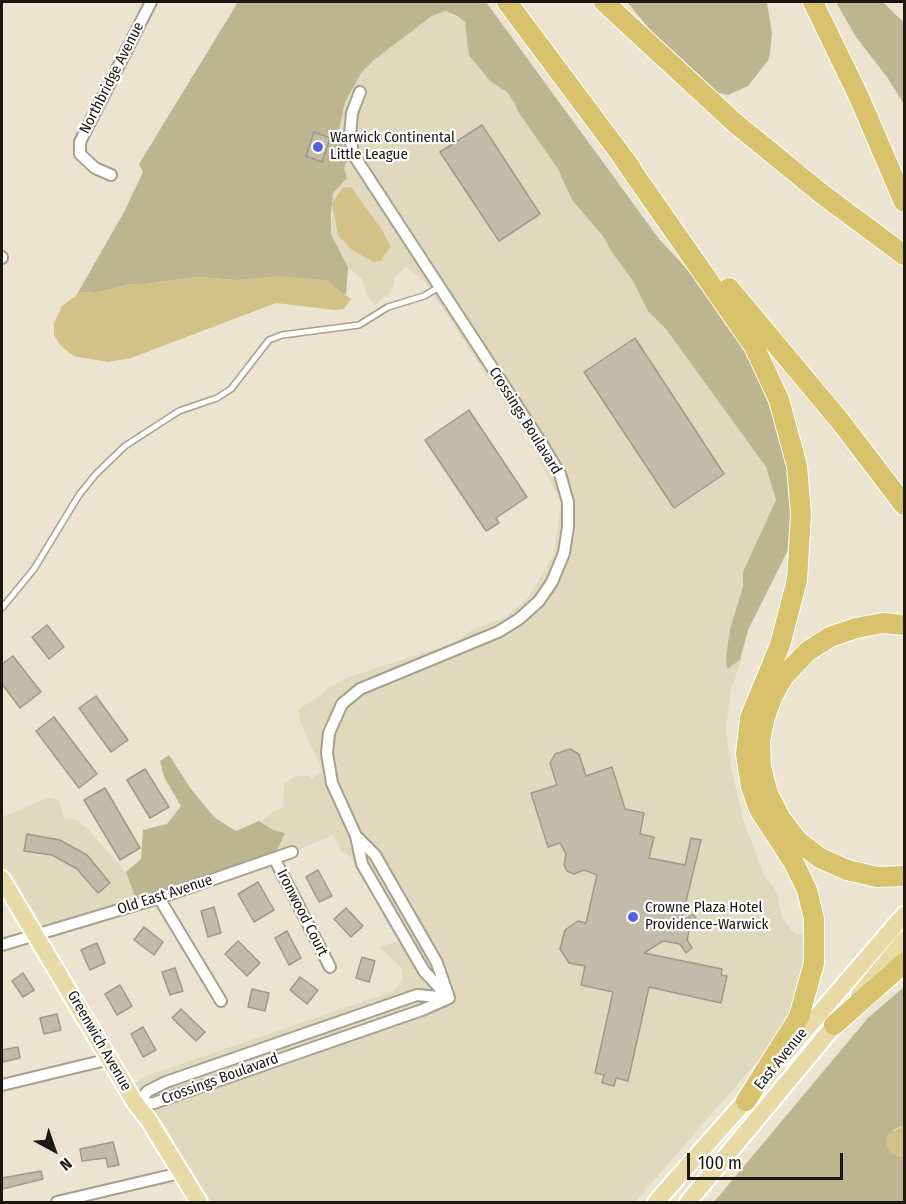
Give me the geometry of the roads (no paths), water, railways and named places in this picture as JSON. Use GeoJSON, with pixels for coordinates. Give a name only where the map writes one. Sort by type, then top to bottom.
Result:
{"type":"FeatureCollection","features":[{"type":"Feature","properties":{"kind":"highway"},"geometry":{"type":"LineString","coordinates":[[507,2],[623,158],[759,354],[780,400],[797,466],[801,514],[797,580],[780,645],[750,718],[746,754],[751,787],[759,809],[794,862],[807,890],[814,919],[814,963],[799,1017],[746,1101]]}},
{"type":"Feature","properties":{"kind":"highway"},"geometry":{"type":"LineString","coordinates":[[604,2],[735,123],[822,194],[902,253]]}},
{"type":"Feature","properties":{"kind":"highway"},"geometry":{"type":"LineString","coordinates":[[813,2],[860,97],[904,202]]}},
{"type":"Feature","properties":{"kind":"highway"},"geometry":{"type":"LineString","coordinates":[[623,158],[840,421],[904,505]]}},
{"type":"Feature","properties":{"kind":"highway"},"geometry":{"type":"LineString","coordinates":[[904,625],[883,623],[856,627],[830,637],[808,651],[784,676],[772,697],[764,720],[760,748],[761,767],[771,801],[788,830],[803,845],[820,858],[847,870],[877,877],[904,876]]}},
{"type":"Feature","properties":{"kind":"highway"},"geometry":{"type":"LineString","coordinates":[[834,1025],[904,963]]}},
{"type":"Feature","properties":{"kind":"main road","name":"Greenwich Avenue"},"geometry":{"type":"LineString","coordinates":[[2,879],[136,1104],[148,1119],[198,1203]]}},
{"type":"Feature","properties":{"kind":"main road","name":"East Avenue"},"geometry":{"type":"LineString","coordinates":[[656,1203],[904,915]]}},
{"type":"Feature","properties":{"kind":"main road","name":"East Avenue"},"geometry":{"type":"LineString","coordinates":[[688,1203],[904,940]]}},
{"type":"Feature","properties":{"kind":"street","name":"Northbridge Avenue"},"geometry":{"type":"LineString","coordinates":[[111,175],[95,168],[80,154],[80,142],[151,2]]}},
{"type":"Feature","properties":{"kind":"street","name":"Crossings Boulavard"},"geometry":{"type":"LineString","coordinates":[[360,92],[352,113],[350,135],[354,154],[560,474],[568,502],[568,527],[564,553],[552,582],[539,601],[519,619],[498,632],[360,689],[342,704],[329,733],[327,753],[332,783],[356,836],[362,864],[419,962],[449,998]]}},
{"type":"Feature","properties":{"kind":"street","name":"Old East Avenue"},"geometry":{"type":"LineString","coordinates":[[2,945],[159,898],[292,852]]}},
{"type":"Feature","properties":{"kind":"street","name":"Ironwood Court"},"geometry":{"type":"LineString","coordinates":[[274,858],[330,967]]}},
{"type":"Feature","properties":{"kind":"street"},"geometry":{"type":"LineString","coordinates":[[159,898],[221,1001]]}},
{"type":"Feature","properties":{"kind":"street","name":"Crossings Boulavard"},"geometry":{"type":"LineString","coordinates":[[136,1104],[148,1091],[166,1082],[417,995],[449,998]]}},
{"type":"Feature","properties":{"kind":"street","name":"Crossings Boulavard"},"geometry":{"type":"LineString","coordinates":[[136,1104],[154,1103],[422,1010],[449,998]]}},
{"type":"Feature","properties":{"kind":"street"},"geometry":{"type":"LineString","coordinates":[[2,1085],[110,1059]]}},
{"type":"Feature","properties":{"kind":"street"},"geometry":{"type":"LineString","coordinates":[[57,1203],[180,1173]]}},
{"type":"Feature","properties":{"kind":"lane"},"geometry":{"type":"LineString","coordinates":[[2,608],[34,569],[79,495],[96,474],[125,446],[179,411],[217,398],[231,389],[269,340],[282,335],[359,325],[388,308],[424,296],[439,287]]}},
{"type":"Feature","properties":{"kind":"place","name":"Warwick Continental Little League"},"geometry":{"type":"Point","coordinates":[318,147]}},
{"type":"Feature","properties":{"kind":"place","name":"Crowne Plaza Hotel Providence-Warwick"},"geometry":{"type":"Point","coordinates":[633,917]}}]}
